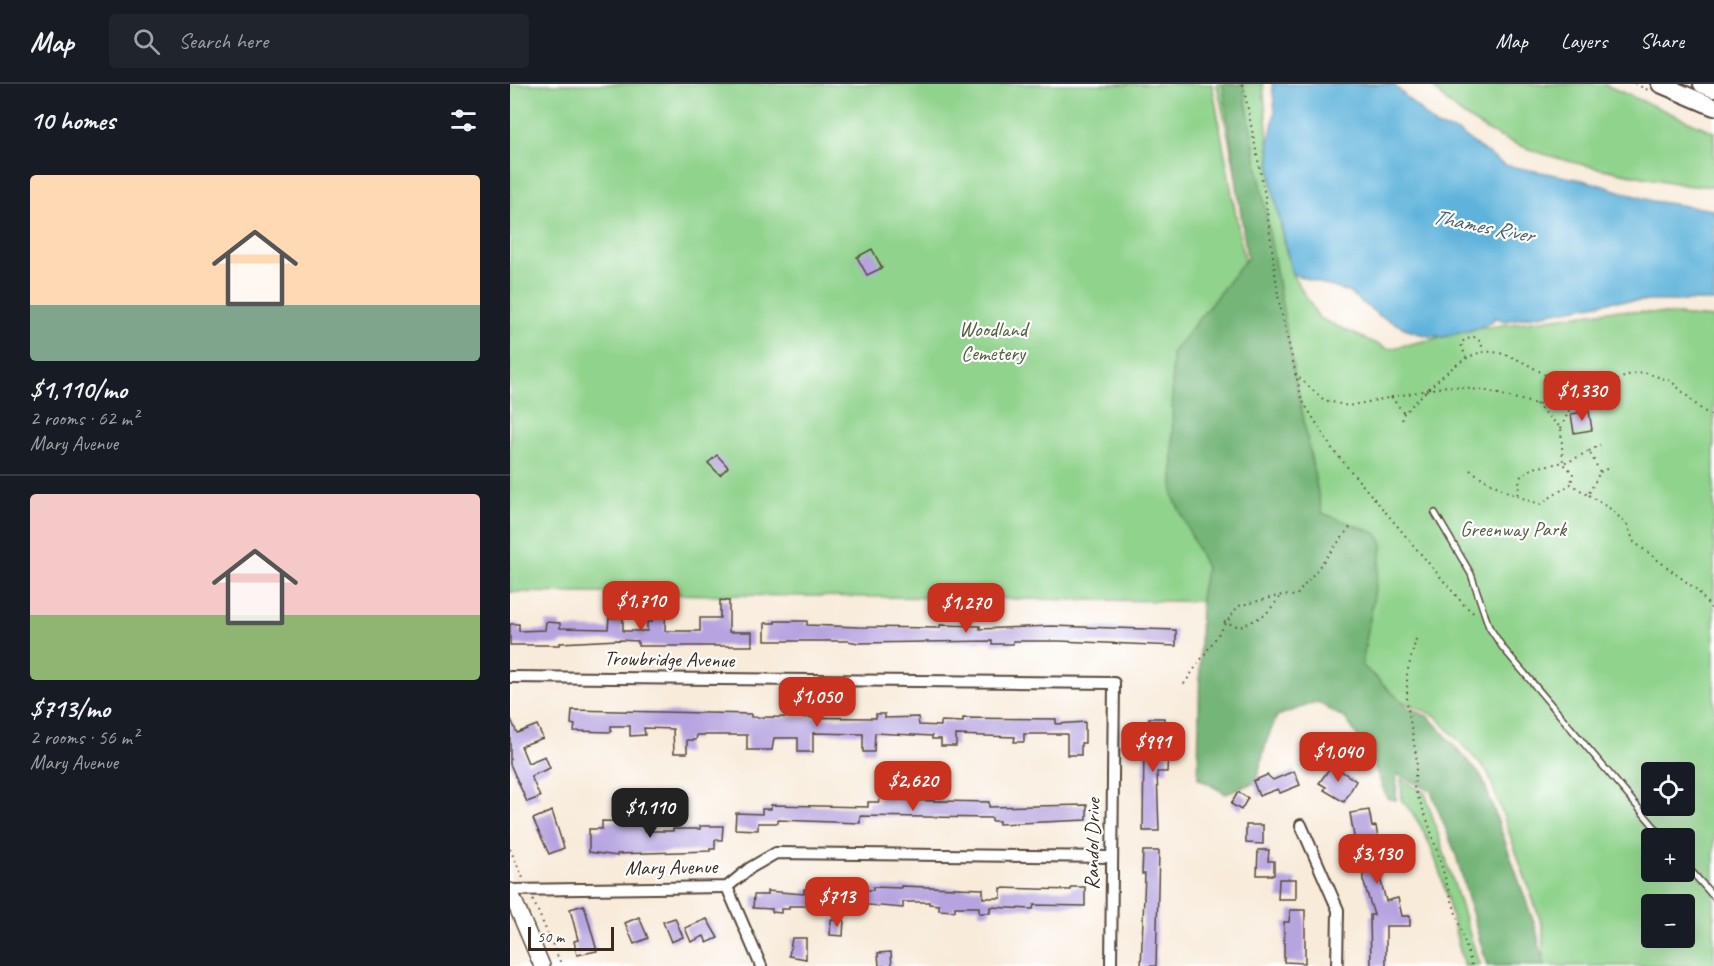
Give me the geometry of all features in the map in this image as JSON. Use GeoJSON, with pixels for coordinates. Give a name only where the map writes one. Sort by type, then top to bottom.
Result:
{"type":"FeatureCollection","features":[{"type":"Feature","properties":{"kind":"main road"},"geometry":{"type":"LineString","coordinates":[[1660,84],[1714,108]]}},
{"type":"Feature","properties":{"kind":"main road"},"geometry":{"type":"LineString","coordinates":[[1702,84],[1714,89]]}},
{"type":"Feature","properties":{"kind":"main road"},"geometry":{"type":"LineString","coordinates":[[510,890],[542,966]]}},
{"type":"Feature","properties":{"kind":"street","name":"Trowbridge Avenue"},"geometry":{"type":"LineString","coordinates":[[510,677],[1080,682]]}},
{"type":"Feature","properties":{"kind":"street","name":"Randol Drive"},"geometry":{"type":"LineString","coordinates":[[1080,682],[1113,683],[1111,966]]}},
{"type":"Feature","properties":{"kind":"street"},"geometry":{"type":"LineString","coordinates":[[1301,825],[1338,910],[1337,966]]}},
{"type":"Feature","properties":{"kind":"street","name":"Mary Avenue"},"geometry":{"type":"LineString","coordinates":[[510,890],[727,886],[750,868],[776,853],[1111,857]]}},
{"type":"Feature","properties":{"kind":"street"},"geometry":{"type":"LineString","coordinates":[[727,886],[761,966]]}},
{"type":"Feature","properties":{"kind":"lane"},"geometry":{"type":"LineString","coordinates":[[1435,513],[1471,574],[1490,627],[1542,694],[1656,828]]}},
{"type":"Feature","properties":{"kind":"lane"},"geometry":{"type":"LineString","coordinates":[[1695,875],[1714,897]]}},
{"type":"Feature","properties":{"kind":"path"},"geometry":{"type":"LineString","coordinates":[[1243,84],[1265,196],[1279,302],[1294,374],[1306,408],[1333,450],[1464,605],[1490,627]]}},
{"type":"Feature","properties":{"kind":"path"},"geometry":{"type":"LineString","coordinates":[[1466,358],[1462,348],[1464,340],[1474,337],[1481,343],[1483,352]]}},
{"type":"Feature","properties":{"kind":"path"},"geometry":{"type":"LineString","coordinates":[[1402,420],[1404,413],[1430,388],[1466,358],[1483,352],[1511,357],[1583,399]]}},
{"type":"Feature","properties":{"kind":"path"},"geometry":{"type":"LineString","coordinates":[[1294,374],[1324,400],[1339,405],[1358,405],[1430,388],[1464,387],[1536,404],[1573,402],[1628,375],[1650,373],[1671,381],[1702,410],[1714,417]]}},
{"type":"Feature","properties":{"kind":"path"},"geometry":{"type":"LineString","coordinates":[[1391,397],[1404,413]]}},
{"type":"Feature","properties":{"kind":"path"},"geometry":{"type":"LineString","coordinates":[[1470,470],[1498,489],[1540,504],[1571,484],[1573,473],[1563,463],[1561,428],[1573,402]]}},
{"type":"Feature","properties":{"kind":"path"},"geometry":{"type":"LineString","coordinates":[[1536,404],[1561,428]]}},
{"type":"Feature","properties":{"kind":"path"},"geometry":{"type":"LineString","coordinates":[[1517,497],[1523,473],[1533,468],[1563,463],[1600,445]]}},
{"type":"Feature","properties":{"kind":"path"},"geometry":{"type":"LineString","coordinates":[[1589,451],[1600,472]]}},
{"type":"Feature","properties":{"kind":"path"},"geometry":{"type":"LineString","coordinates":[[1588,495],[1600,472],[1611,467]]}},
{"type":"Feature","properties":{"kind":"path"},"geometry":{"type":"LineString","coordinates":[[1571,484],[1612,510],[1627,525],[1634,542],[1697,590],[1714,612]]}},
{"type":"Feature","properties":{"kind":"path"},"geometry":{"type":"LineString","coordinates":[[1184,684],[1224,622],[1238,606],[1282,595],[1296,596],[1351,526]]}},
{"type":"Feature","properties":{"kind":"path"},"geometry":{"type":"LineString","coordinates":[[1224,622],[1240,627],[1265,615],[1282,595]]}},
{"type":"Feature","properties":{"kind":"path"},"geometry":{"type":"LineString","coordinates":[[1416,639],[1407,673],[1407,703],[1417,761],[1414,787],[1472,966]]}},
{"type":"Feature","properties":{"kind":"path"},"geometry":{"type":"LineString","coordinates":[[510,849],[562,966]]}},
{"type":"Feature","properties":{"kind":"green space","name":"Woodland Cemetery"},"geometry":{"type":"Polygon","coordinates":[[[510,84],[1212,84],[1251,298],[1248,602],[510,592],[510,84]]]}},
{"type":"Feature","properties":{"kind":"green space","name":"Greenway Park"},"geometry":{"type":"Polygon","coordinates":[[[1217,84],[1263,84],[1272,184],[1285,247],[1292,274],[1319,318],[1388,349],[1482,328],[1615,310],[1714,318],[1714,966],[1543,966],[1543,928],[1488,773],[1436,716],[1343,675],[1217,84]]]}},
{"type":"Feature","properties":{"kind":"green space"},"geometry":{"type":"Polygon","coordinates":[[[1223,84],[1243,84],[1293,367],[1322,513],[1376,533],[1383,543],[1362,665],[1409,708],[1429,717],[1482,777],[1536,929],[1544,966],[1487,966],[1456,855],[1431,791],[1397,774],[1396,800],[1387,798],[1370,755],[1346,719],[1317,702],[1277,716],[1267,740],[1256,782],[1226,794],[1198,778],[1201,591],[1206,568],[1173,496],[1172,353],[1247,258],[1223,84]]]}},
{"type":"Feature","properties":{"kind":"green space"},"geometry":{"type":"Polygon","coordinates":[[[1430,84],[1603,84],[1714,132],[1714,186],[1691,186],[1621,173],[1550,156],[1516,144],[1484,129],[1455,109],[1430,84]]]}},
{"type":"Feature","properties":{"kind":"green space"},"geometry":{"type":"Polygon","coordinates":[[[1401,779],[1425,793],[1480,966],[1464,966],[1442,878],[1425,835],[1415,816],[1402,801],[1401,779]]]}},
{"type":"Feature","properties":{"kind":"water","name":"Thames River"},"geometry":{"type":"Polygon","coordinates":[[[1272,84],[1393,84],[1436,126],[1458,132],[1504,165],[1587,181],[1652,201],[1714,210],[1714,301],[1615,301],[1505,321],[1495,317],[1492,322],[1481,327],[1444,337],[1413,332],[1380,316],[1348,292],[1292,274],[1272,184],[1269,142],[1275,111],[1272,84]]]}},
{"type":"Feature","properties":{"kind":"building"},"geometry":{"type":"Polygon","coordinates":[[[872,249],[882,268],[867,275],[857,257],[872,249]]]}},
{"type":"Feature","properties":{"kind":"building"},"geometry":{"type":"Polygon","coordinates":[[[1589,411],[1592,430],[1574,433],[1571,414],[1589,411]]]}},
{"type":"Feature","properties":{"kind":"building"},"geometry":{"type":"Polygon","coordinates":[[[717,455],[728,467],[720,475],[708,463],[717,455]]]}},
{"type":"Feature","properties":{"kind":"building"},"geometry":{"type":"Polygon","coordinates":[[[653,598],[666,598],[665,631],[700,631],[700,618],[720,618],[720,600],[729,601],[729,632],[752,632],[752,646],[638,646],[638,641],[618,640],[560,643],[560,645],[510,645],[510,624],[519,624],[519,631],[545,630],[546,622],[560,623],[560,628],[608,629],[609,618],[623,618],[623,631],[647,631],[647,622],[652,622],[653,598]]]}},
{"type":"Feature","properties":{"kind":"building"},"geometry":{"type":"Polygon","coordinates":[[[775,621],[807,621],[807,625],[858,627],[940,628],[940,625],[980,626],[980,629],[1051,626],[1176,630],[1176,646],[1059,641],[1013,641],[1013,644],[992,644],[992,641],[858,643],[765,641],[765,623],[775,623],[775,621]]]}},
{"type":"Feature","properties":{"kind":"building"},"geometry":{"type":"Polygon","coordinates":[[[572,710],[751,714],[751,717],[876,718],[876,714],[885,714],[885,718],[918,717],[919,725],[941,726],[941,721],[963,722],[963,718],[1056,719],[1056,724],[1085,722],[1085,743],[1081,743],[1081,755],[1067,755],[1067,734],[1024,734],[1024,742],[1014,742],[1015,737],[956,735],[956,746],[941,746],[941,739],[932,739],[932,736],[875,733],[874,752],[863,752],[863,734],[813,733],[813,752],[798,752],[798,738],[774,738],[772,750],[747,750],[747,735],[697,735],[696,740],[687,740],[687,753],[674,753],[673,729],[644,728],[645,735],[630,736],[630,726],[611,726],[611,732],[574,731],[575,725],[571,724],[572,710]]]}},
{"type":"Feature","properties":{"kind":"building"},"geometry":{"type":"Polygon","coordinates":[[[510,717],[517,733],[537,725],[543,738],[521,746],[528,763],[545,756],[550,768],[531,776],[540,797],[527,802],[510,764],[510,717]]]}},
{"type":"Feature","properties":{"kind":"building"},"geometry":{"type":"Polygon","coordinates":[[[1149,718],[1164,718],[1163,753],[1168,753],[1167,772],[1157,772],[1159,831],[1143,831],[1144,744],[1148,744],[1149,718]]]}},
{"type":"Feature","properties":{"kind":"building"},"geometry":{"type":"Polygon","coordinates":[[[1332,765],[1356,781],[1344,802],[1324,790],[1326,787],[1319,783],[1332,765]]]}},
{"type":"Feature","properties":{"kind":"building"},"geometry":{"type":"Polygon","coordinates":[[[1294,771],[1300,785],[1280,793],[1278,789],[1259,796],[1253,781],[1267,775],[1273,780],[1294,771]]]}},
{"type":"Feature","properties":{"kind":"building"},"geometry":{"type":"Polygon","coordinates":[[[1238,792],[1248,798],[1241,810],[1231,804],[1238,792]]]}},
{"type":"Feature","properties":{"kind":"building"},"geometry":{"type":"Polygon","coordinates":[[[880,793],[892,794],[892,800],[989,802],[989,807],[1087,805],[1087,820],[999,824],[999,821],[992,821],[992,818],[860,816],[860,823],[778,820],[778,823],[758,823],[758,830],[735,829],[736,813],[762,814],[762,809],[771,809],[771,805],[868,807],[868,802],[879,802],[880,793]]]}},
{"type":"Feature","properties":{"kind":"building"},"geometry":{"type":"Polygon","coordinates":[[[1369,810],[1372,827],[1376,826],[1380,850],[1401,848],[1402,864],[1377,866],[1386,901],[1398,898],[1402,916],[1410,916],[1410,926],[1386,926],[1386,966],[1371,966],[1370,915],[1374,915],[1363,880],[1362,848],[1356,848],[1350,813],[1369,810]]]}},
{"type":"Feature","properties":{"kind":"building"},"geometry":{"type":"Polygon","coordinates":[[[552,811],[564,848],[549,854],[533,819],[552,811]]]}},
{"type":"Feature","properties":{"kind":"building"},"geometry":{"type":"Polygon","coordinates":[[[637,816],[645,816],[645,831],[723,826],[722,840],[715,840],[715,849],[710,849],[710,851],[617,854],[617,856],[589,852],[589,829],[602,829],[602,821],[637,822],[637,816]]]}},
{"type":"Feature","properties":{"kind":"building"},"geometry":{"type":"Polygon","coordinates":[[[1246,825],[1263,825],[1263,844],[1246,843],[1246,825]]]}},
{"type":"Feature","properties":{"kind":"building"},"geometry":{"type":"Polygon","coordinates":[[[1258,850],[1269,850],[1268,861],[1274,861],[1274,875],[1257,875],[1258,850]]]}},
{"type":"Feature","properties":{"kind":"building"},"geometry":{"type":"Polygon","coordinates":[[[1143,851],[1159,851],[1156,966],[1141,966],[1145,874],[1142,874],[1143,851]]]}},
{"type":"Feature","properties":{"kind":"building"},"geometry":{"type":"Polygon","coordinates":[[[1279,879],[1296,879],[1296,899],[1278,899],[1279,879]]]}},
{"type":"Feature","properties":{"kind":"building"},"geometry":{"type":"Polygon","coordinates":[[[901,886],[983,889],[983,898],[1001,898],[1001,888],[1071,890],[1071,887],[1085,887],[1085,906],[1034,905],[1033,909],[990,907],[990,913],[979,913],[979,907],[955,907],[955,911],[939,910],[939,905],[929,904],[929,902],[903,902],[903,908],[824,901],[824,906],[789,906],[789,909],[781,909],[781,913],[772,912],[772,909],[753,908],[754,895],[767,895],[767,891],[804,894],[804,889],[873,890],[873,887],[901,888],[901,886]]]}},
{"type":"Feature","properties":{"kind":"building"},"geometry":{"type":"Polygon","coordinates":[[[584,905],[597,951],[577,955],[574,941],[578,940],[570,909],[584,905]]]}},
{"type":"Feature","properties":{"kind":"building"},"geometry":{"type":"Polygon","coordinates":[[[1290,910],[1305,910],[1305,963],[1284,962],[1284,922],[1289,922],[1290,910]]]}},
{"type":"Feature","properties":{"kind":"building"},"geometry":{"type":"Polygon","coordinates":[[[639,917],[648,938],[634,944],[625,923],[639,917]]]}},
{"type":"Feature","properties":{"kind":"building"},"geometry":{"type":"Polygon","coordinates":[[[675,918],[683,937],[671,942],[663,922],[675,918]]]}},
{"type":"Feature","properties":{"kind":"building"},"geometry":{"type":"Polygon","coordinates":[[[707,919],[718,938],[707,943],[704,936],[691,942],[685,928],[707,919]]]}},
{"type":"Feature","properties":{"kind":"building"},"geometry":{"type":"Polygon","coordinates":[[[831,920],[844,920],[843,936],[830,935],[831,920]]]}},
{"type":"Feature","properties":{"kind":"building"},"geometry":{"type":"Polygon","coordinates":[[[792,938],[806,938],[806,959],[789,956],[792,938]]]}},
{"type":"Feature","properties":{"kind":"building"},"geometry":{"type":"Polygon","coordinates":[[[891,952],[892,966],[879,966],[878,953],[891,952]]]}}]}
